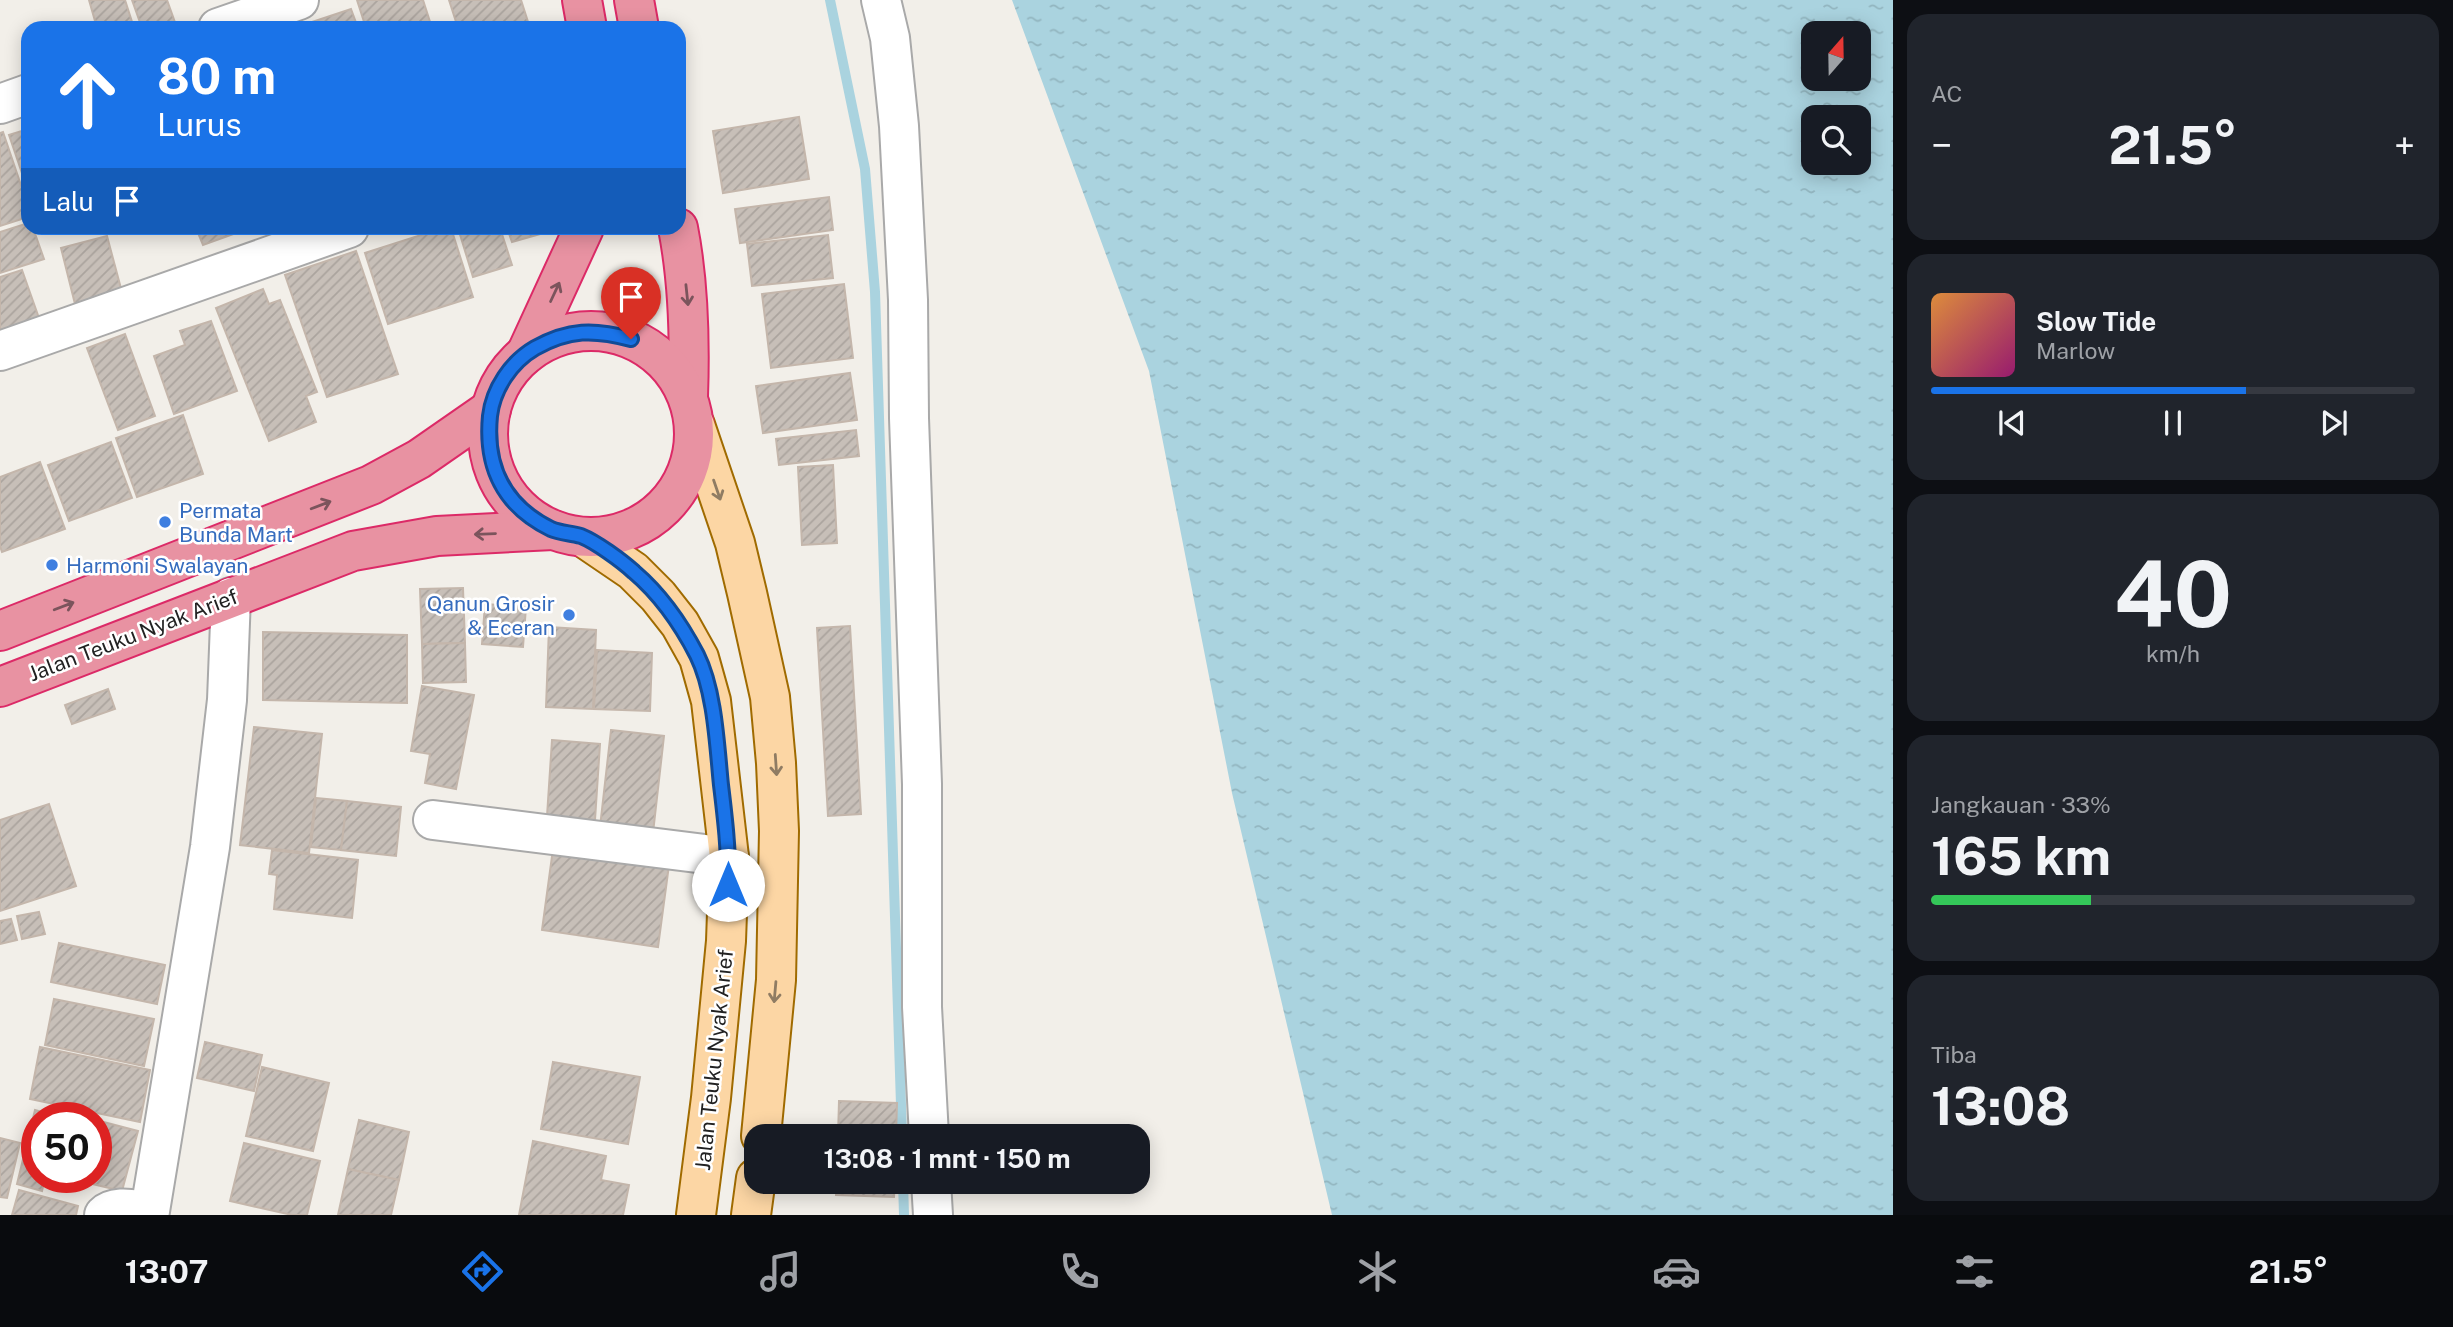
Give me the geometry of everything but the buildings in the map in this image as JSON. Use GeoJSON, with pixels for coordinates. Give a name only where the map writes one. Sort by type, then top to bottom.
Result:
{"type":"FeatureCollection","features":[{"type":"Feature","properties":{"kind":"highway"},"geometry":{"type":"LineString","coordinates":[[582,0],[586,21]]}},
{"type":"Feature","properties":{"kind":"highway"},"geometry":{"type":"LineString","coordinates":[[634,0],[638,21]]}},
{"type":"Feature","properties":{"kind":"highway"},"geometry":{"type":"LineString","coordinates":[[526,354],[580,235]]}},
{"type":"Feature","properties":{"kind":"highway"},"geometry":{"type":"LineString","coordinates":[[678,235],[688,300],[693,455],[683,483],[665,507],[641,525],[613,535],[568,533],[528,515],[507,494],[493,467],[488,438],[491,409],[498,388],[510,369],[526,354],[550,340],[576,332],[604,332],[631,339],[655,353],[674,373],[691,411]]}},
{"type":"Feature","properties":{"kind":"highway"},"geometry":{"type":"LineString","coordinates":[[0,631],[371,485],[419,459],[491,409]]}},
{"type":"Feature","properties":{"kind":"highway","name":"Jalan Teuku Nyak Arief"},"geometry":{"type":"LineString","coordinates":[[0,687],[354,551],[437,536],[568,533]]}},
{"type":"Feature","properties":{"kind":"main road"},"geometry":{"type":"LineString","coordinates":[[691,411],[735,542],[770,697],[776,763],[779,858],[776,980],[762,1124]]}},
{"type":"Feature","properties":{"kind":"main road","name":"Jalan Teuku Nyak Arief"},"geometry":{"type":"LineString","coordinates":[[568,533],[633,571],[659,596],[680,624],[699,659],[711,701],[729,857],[726,941],[711,1098],[696,1215]]}},
{"type":"Feature","properties":{"kind":"main road"},"geometry":{"type":"LineString","coordinates":[[751,1215],[754,1194]]}},
{"type":"Feature","properties":{"kind":"street"},"geometry":{"type":"LineString","coordinates":[[238,21],[299,0]]}},
{"type":"Feature","properties":{"kind":"street"},"geometry":{"type":"LineString","coordinates":[[881,0],[890,38],[899,126],[908,300],[909,418],[922,784],[922,1007],[928,1124]]}},
{"type":"Feature","properties":{"kind":"street"},"geometry":{"type":"LineString","coordinates":[[0,104],[21,96]]}},
{"type":"Feature","properties":{"kind":"street"},"geometry":{"type":"LineString","coordinates":[[0,351],[329,235]]}},
{"type":"Feature","properties":{"kind":"street"},"geometry":{"type":"LineString","coordinates":[[104,1215],[116,1209],[156,1213],[210,847],[227,700],[231,597]]}},
{"type":"Feature","properties":{"kind":"street"},"geometry":{"type":"LineString","coordinates":[[433,820],[729,857]]}},
{"type":"Feature","properties":{"kind":"street"},"geometry":{"type":"LineString","coordinates":[[932,1194],[933,1215]]}},
{"type":"Feature","properties":{"kind":"water"},"geometry":{"type":"Polygon","coordinates":[[[1012,0],[1893,0],[1893,1215],[1332,1215],[1232,793],[1149,371],[1012,0]]]}},
{"type":"Feature","properties":{"kind":"waterway"},"geometry":{"type":"LineString","coordinates":[[830,0],[865,169],[875,292],[902,1124]]}},
{"type":"Feature","properties":{"kind":"waterway"},"geometry":{"type":"LineString","coordinates":[[903,1194],[904,1215]]}},
{"type":"Feature","properties":{"kind":"place","name":"Permata Bunda Mart"},"geometry":{"type":"Point","coordinates":[165,522]}},
{"type":"Feature","properties":{"kind":"place","name":"Harmoni Swalayan"},"geometry":{"type":"Point","coordinates":[52,565]}},
{"type":"Feature","properties":{"kind":"place","name":"Qanun Grosir & Eceran"},"geometry":{"type":"Point","coordinates":[569,615]}},
{"type":"Feature","properties":{"kind":"route"},"geometry":{"type":"LineString","coordinates":[[631,339],[604,332],[576,332],[550,340],[526,354],[510,369],[498,388],[491,409],[488,438],[493,467],[507,494],[528,515],[553,530],[583,537],[633,571],[659,596],[680,624],[699,659],[711,701],[729,857],[728,885]]}}]}
